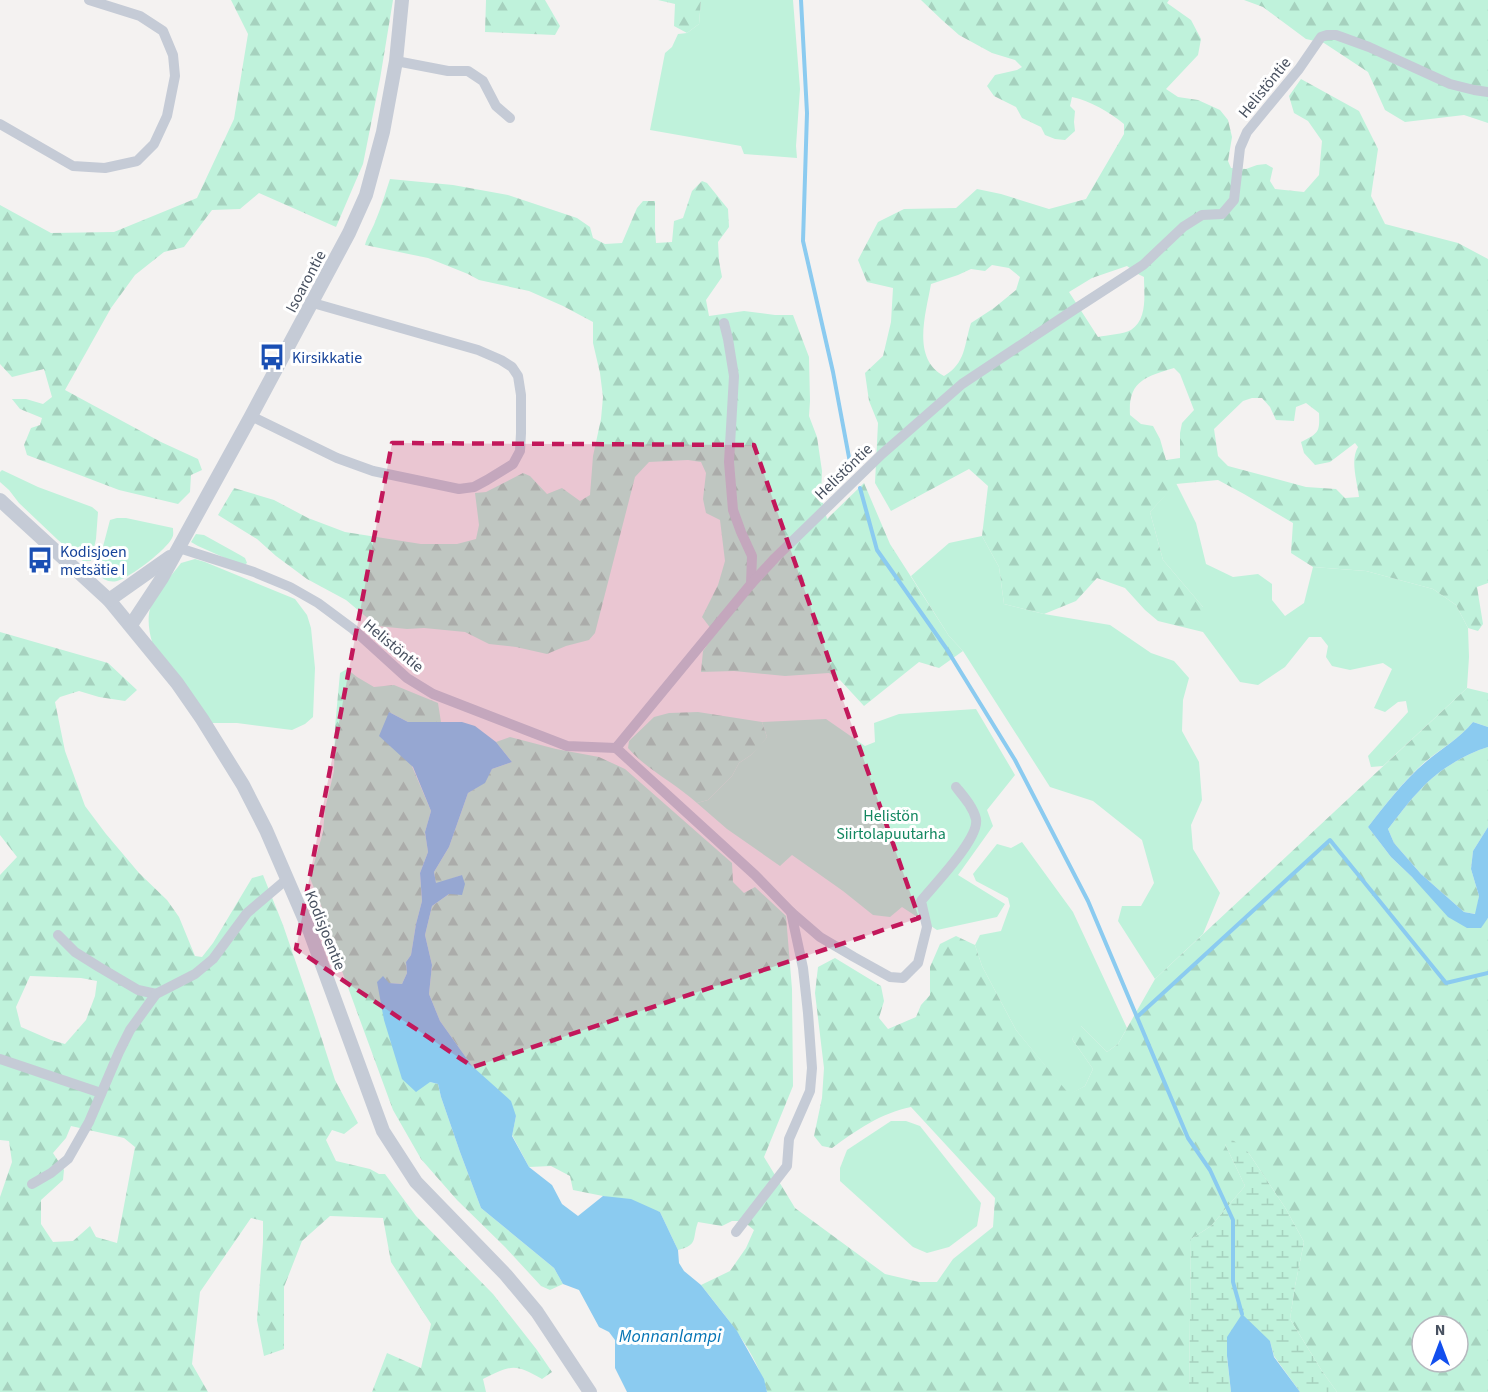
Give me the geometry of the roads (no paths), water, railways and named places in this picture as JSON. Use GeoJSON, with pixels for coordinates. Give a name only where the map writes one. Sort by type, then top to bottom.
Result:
{"type":"FeatureCollection","features":[{"type":"Feature","properties":{"kind":"street"},"geometry":{"type":"LineString","coordinates":[[0,124],[73,166],[105,168],[137,161],[154,144],[167,116],[175,76],[173,55],[163,31],[141,16],[89,0]]}},
{"type":"Feature","properties":{"kind":"street","name":"Isoarontie"},"geometry":{"type":"LineString","coordinates":[[131,626],[162,578],[350,233],[366,195],[383,132],[396,61],[402,0]]}},
{"type":"Feature","properties":{"kind":"street","name":"Helistöntie"},"geometry":{"type":"LineString","coordinates":[[176,551],[254,572],[290,587],[318,603],[353,629],[407,678],[433,694],[567,746],[616,748],[751,584],[882,454],[962,384],[1143,266],[1183,226],[1202,215],[1222,214],[1234,200],[1240,148],[1247,132],[1322,37],[1336,35],[1369,47],[1450,84],[1488,92]]}},
{"type":"Feature","properties":{"kind":"street"},"geometry":{"type":"LineString","coordinates":[[396,61],[448,71],[468,71],[483,81],[496,106],[510,118]]}},
{"type":"Feature","properties":{"kind":"street"},"geometry":{"type":"LineString","coordinates":[[251,416],[346,461],[373,471],[459,489],[474,487],[513,464],[520,451],[522,433],[521,395],[518,376],[512,367],[478,350],[313,303]]}},
{"type":"Feature","properties":{"kind":"street"},"geometry":{"type":"LineString","coordinates":[[724,323],[729,339],[734,376],[729,462],[733,510],[752,556],[751,584]]}},
{"type":"Feature","properties":{"kind":"street","name":"Kodisjoentie"},"geometry":{"type":"LineString","coordinates":[[0,500],[109,600],[202,719],[243,785],[267,830],[314,941],[383,1131],[416,1182],[506,1275],[537,1312],[590,1392]]}},
{"type":"Feature","properties":{"kind":"street","name":"Isoarontie"},"geometry":{"type":"LineString","coordinates":[[109,600],[176,551]]}},
{"type":"Feature","properties":{"kind":"street"},"geometry":{"type":"LineString","coordinates":[[616,748],[820,937],[890,977],[903,978],[918,963],[927,927],[921,901],[972,837],[976,821],[970,806],[956,787]]}},
{"type":"Feature","properties":{"kind":"street"},"geometry":{"type":"LineString","coordinates":[[32,1184],[51,1173],[68,1159],[89,1122],[130,1030],[156,994],[195,974],[213,959],[247,913],[287,879]]}},
{"type":"Feature","properties":{"kind":"street"},"geometry":{"type":"LineString","coordinates":[[736,1232],[787,1166],[789,1139],[810,1091],[812,1068],[808,1013],[803,968],[791,912]]}},
{"type":"Feature","properties":{"kind":"street"},"geometry":{"type":"LineString","coordinates":[[58,935],[75,952],[138,990],[156,994]]}},
{"type":"Feature","properties":{"kind":"street"},"geometry":{"type":"LineString","coordinates":[[0,1059],[101,1093]]}},
{"type":"Feature","properties":{"kind":"water","name":"Monnanlampi"},"geometry":{"type":"Polygon","coordinates":[[[389,712],[408,722],[462,722],[475,726],[496,742],[512,762],[492,769],[485,783],[468,793],[449,847],[434,872],[436,883],[462,875],[465,884],[462,895],[449,894],[432,906],[425,935],[432,965],[429,994],[440,1021],[472,1066],[511,1101],[516,1116],[512,1136],[529,1167],[552,1185],[562,1204],[578,1216],[603,1196],[631,1199],[660,1212],[678,1250],[679,1263],[684,1271],[701,1285],[737,1331],[764,1379],[767,1392],[627,1392],[615,1368],[615,1340],[609,1332],[599,1327],[579,1290],[563,1284],[554,1268],[481,1208],[438,1084],[430,1082],[416,1092],[402,1079],[384,1020],[377,982],[383,976],[389,983],[402,984],[407,973],[406,962],[411,955],[422,901],[420,873],[428,852],[425,832],[431,811],[413,767],[379,736],[389,712]]]}},
{"type":"Feature","properties":{"kind":"water"},"geometry":{"type":"Polygon","coordinates":[[[1473,722],[1488,727],[1488,747],[1461,759],[1435,776],[1412,798],[1388,829],[1394,843],[1421,874],[1464,912],[1475,914],[1479,896],[1471,869],[1473,851],[1488,827],[1488,918],[1481,928],[1467,928],[1448,917],[1391,857],[1368,827],[1411,776],[1473,722]]]}},
{"type":"Feature","properties":{"kind":"water"},"geometry":{"type":"Polygon","coordinates":[[[1242,1314],[1270,1341],[1274,1357],[1300,1392],[1231,1392],[1227,1337],[1242,1314]]]}},
{"type":"Feature","properties":{"kind":"waterway"},"geometry":{"type":"LineString","coordinates":[[801,0],[807,113],[803,241],[833,372],[851,468]]}},
{"type":"Feature","properties":{"kind":"waterway"},"geometry":{"type":"LineString","coordinates":[[860,488],[877,550],[946,648],[1015,760],[1088,901],[1188,1138],[1210,1170],[1233,1220],[1233,1282],[1242,1314]]}},
{"type":"Feature","properties":{"kind":"waterway"},"geometry":{"type":"LineString","coordinates":[[1137,1017],[1330,840],[1446,983],[1488,973]]}},
{"type":"Feature","properties":{"kind":"place","name":"Kirsikkatie"},"geometry":{"type":"Point","coordinates":[272,357]}},
{"type":"Feature","properties":{"kind":"place","name":"Kodisjoen metsätie I"},"geometry":{"type":"Point","coordinates":[40,560]}},
{"type":"Feature","properties":{"kind":"park label","name":"Helistön Siirtolapuutarha"},"geometry":{"type":"Point","coordinates":[891,824]}}]}
